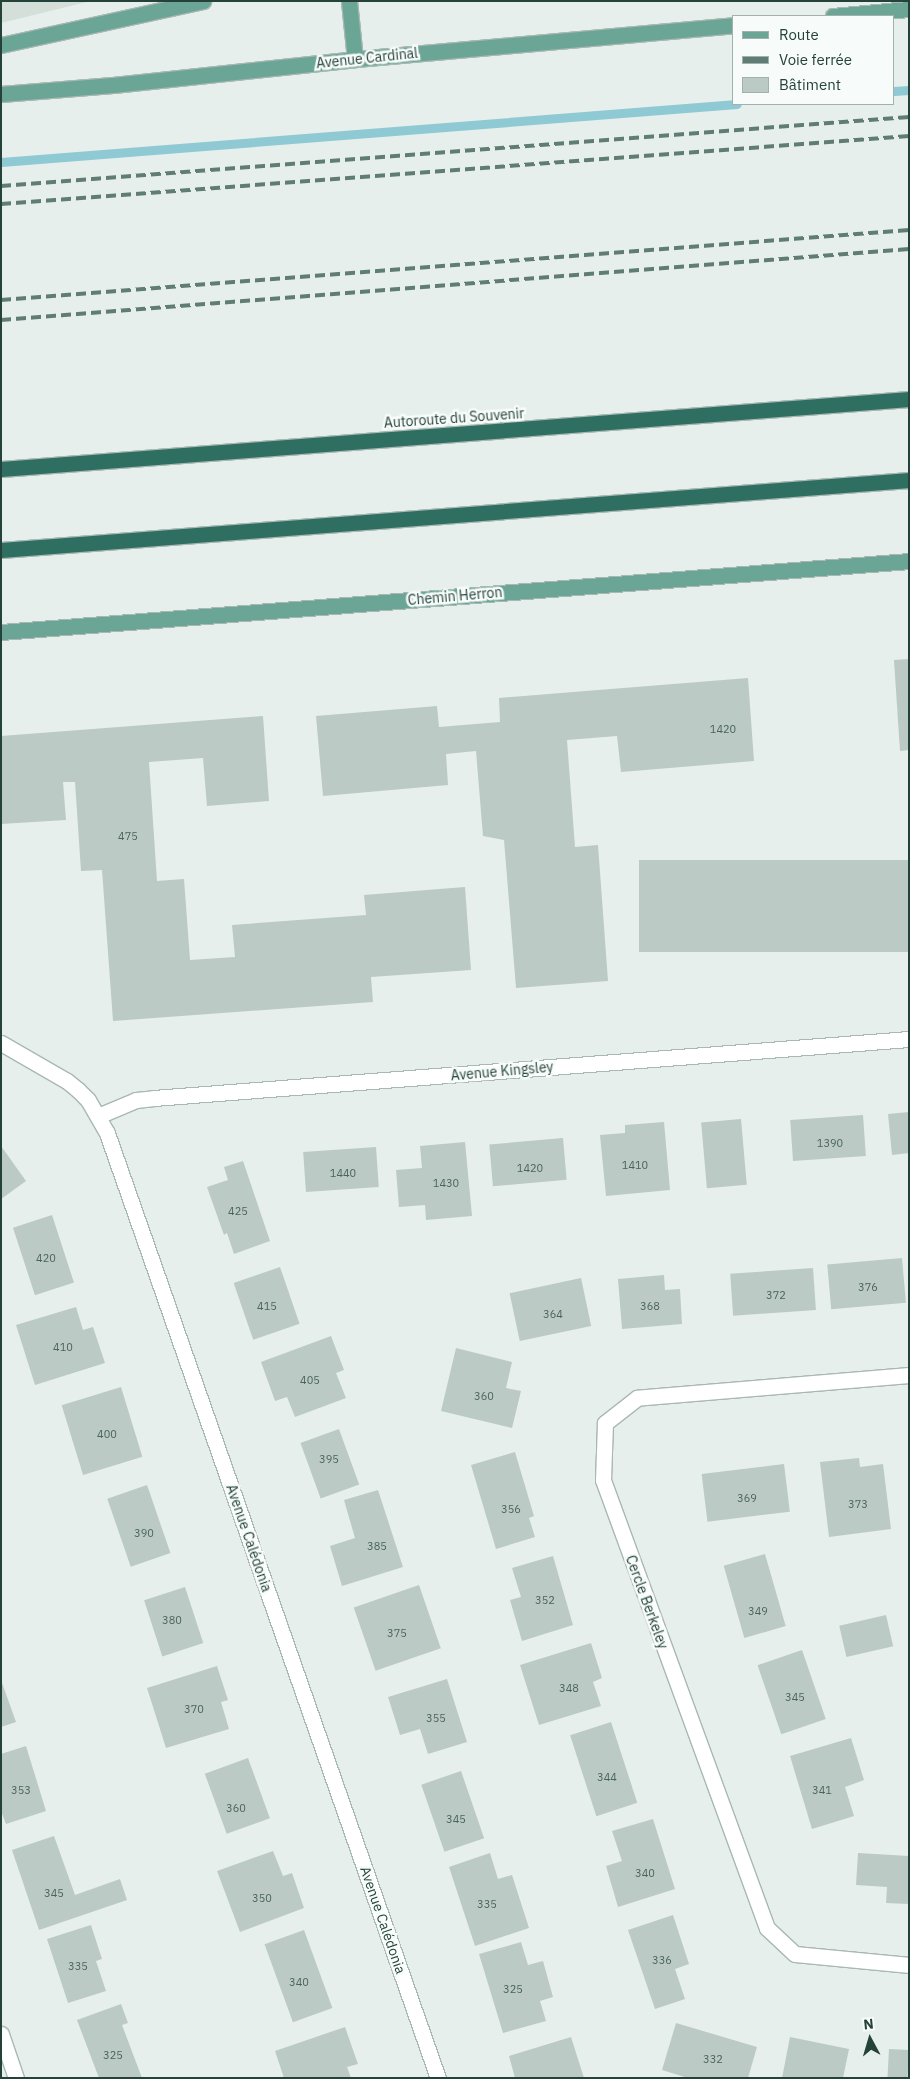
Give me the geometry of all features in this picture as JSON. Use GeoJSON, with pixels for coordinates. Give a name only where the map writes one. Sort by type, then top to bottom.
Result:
{"type":"FeatureCollection","features":[{"type":"Feature","properties":{"kind":"highway","name":"Autoroute du Souvenir"},"geometry":{"type":"LineString","coordinates":[[1,469],[909,399]]}},
{"type":"Feature","properties":{"kind":"highway"},"geometry":{"type":"LineString","coordinates":[[1,550],[909,480]]}},
{"type":"Feature","properties":{"kind":"main road"},"geometry":{"type":"LineString","coordinates":[[1,45],[203,1]]}},
{"type":"Feature","properties":{"kind":"main road"},"geometry":{"type":"LineString","coordinates":[[349,1],[355,59]]}},
{"type":"Feature","properties":{"kind":"main road"},"geometry":{"type":"LineString","coordinates":[[846,15],[909,10]]}},
{"type":"Feature","properties":{"kind":"main road","name":"Avenue Cardinal"},"geometry":{"type":"LineString","coordinates":[[1,94],[113,85],[355,59],[732,25]]}},
{"type":"Feature","properties":{"kind":"main road","name":"Chemin Herron"},"geometry":{"type":"LineString","coordinates":[[1,632],[909,562]]}},
{"type":"Feature","properties":{"kind":"street","name":"Avenue Kingsley"},"geometry":{"type":"LineString","coordinates":[[98,1116],[136,1100],[154,1098],[909,1039]]}},
{"type":"Feature","properties":{"kind":"street","name":"Avenue Calédonia"},"geometry":{"type":"LineString","coordinates":[[1,1043],[67,1081],[88,1100],[108,1133],[438,2078]]}},
{"type":"Feature","properties":{"kind":"street","name":"Cercle Berkeley"},"geometry":{"type":"LineString","coordinates":[[909,1376],[637,1398],[605,1423],[603,1480],[767,1928],[795,1954],[909,1965]]}},
{"type":"Feature","properties":{"kind":"street"},"geometry":{"type":"LineString","coordinates":[[1,2034],[6,2063],[16,2078]]}},
{"type":"Feature","properties":{"kind":"shaded area"},"geometry":{"type":"Polygon","coordinates":[[[1,1],[91,1],[1,23],[1,1]]]}},
{"type":"Feature","properties":{"kind":"building"},"geometry":{"type":"Polygon","coordinates":[[[909,659],[909,750],[900,751],[894,660],[909,659]]]}},
{"type":"Feature","properties":{"kind":"building"},"geometry":{"type":"Polygon","coordinates":[[[748,678],[754,761],[621,772],[617,736],[567,740],[575,847],[598,845],[608,981],[516,988],[504,840],[483,836],[476,751],[446,754],[448,785],[323,796],[316,716],[437,706],[439,727],[500,722],[499,698],[748,678]]]}},
{"type":"Feature","properties":{"kind":"building"},"geometry":{"type":"Polygon","coordinates":[[[263,716],[269,801],[207,806],[203,758],[149,762],[157,881],[184,879],[190,960],[235,957],[232,925],[366,915],[364,895],[465,887],[471,970],[371,977],[373,1002],[113,1021],[102,870],[81,871],[75,782],[63,782],[66,820],[1,824],[1,736],[263,716]]]}},
{"type":"Feature","properties":{"kind":"building"},"geometry":{"type":"Polygon","coordinates":[[[639,860],[909,860],[909,952],[639,952],[639,860]]]}},
{"type":"Feature","properties":{"kind":"building"},"geometry":{"type":"Polygon","coordinates":[[[909,1112],[909,1153],[892,1155],[888,1114],[909,1112]]]}},
{"type":"Feature","properties":{"kind":"building"},"geometry":{"type":"Polygon","coordinates":[[[863,1115],[866,1156],[793,1161],[790,1120],[863,1115]]]}},
{"type":"Feature","properties":{"kind":"building"},"geometry":{"type":"Polygon","coordinates":[[[741,1119],[747,1185],[707,1188],[701,1122],[741,1119]]]}},
{"type":"Feature","properties":{"kind":"building"},"geometry":{"type":"Polygon","coordinates":[[[664,1122],[670,1190],[606,1196],[600,1135],[625,1133],[625,1125],[664,1122]]]}},
{"type":"Feature","properties":{"kind":"building"},"geometry":{"type":"Polygon","coordinates":[[[563,1138],[567,1180],[493,1186],[489,1144],[563,1138]]]}},
{"type":"Feature","properties":{"kind":"building"},"geometry":{"type":"Polygon","coordinates":[[[465,1142],[472,1216],[426,1220],[425,1205],[399,1207],[396,1170],[422,1168],[420,1146],[465,1142]]]}},
{"type":"Feature","properties":{"kind":"building"},"geometry":{"type":"Polygon","coordinates":[[[1,1146],[26,1181],[1,1199],[1,1146]]]}},
{"type":"Feature","properties":{"kind":"building"},"geometry":{"type":"Polygon","coordinates":[[[376,1147],[379,1187],[306,1192],[303,1152],[376,1147]]]}},
{"type":"Feature","properties":{"kind":"building"},"geometry":{"type":"Polygon","coordinates":[[[243,1161],[270,1241],[234,1254],[227,1233],[224,1235],[207,1187],[228,1180],[224,1167],[243,1161]]]}},
{"type":"Feature","properties":{"kind":"building"},"geometry":{"type":"Polygon","coordinates":[[[52,1215],[74,1283],[35,1295],[13,1228],[52,1215]]]}},
{"type":"Feature","properties":{"kind":"building"},"geometry":{"type":"Polygon","coordinates":[[[902,1258],[906,1303],[831,1309],[827,1265],[902,1258]]]}},
{"type":"Feature","properties":{"kind":"building"},"geometry":{"type":"Polygon","coordinates":[[[280,1267],[300,1324],[253,1340],[234,1283],[280,1267]]]}},
{"type":"Feature","properties":{"kind":"building"},"geometry":{"type":"Polygon","coordinates":[[[813,1268],[816,1310],[733,1316],[730,1274],[813,1268]]]}},
{"type":"Feature","properties":{"kind":"building"},"geometry":{"type":"Polygon","coordinates":[[[664,1275],[665,1290],[680,1289],[682,1324],[622,1329],[618,1279],[664,1275]]]}},
{"type":"Feature","properties":{"kind":"building"},"geometry":{"type":"Polygon","coordinates":[[[581,1278],[591,1326],[520,1341],[510,1293],[581,1278]]]}},
{"type":"Feature","properties":{"kind":"building"},"geometry":{"type":"Polygon","coordinates":[[[76,1307],[83,1330],[93,1327],[105,1363],[35,1385],[16,1325],[76,1307]]]}},
{"type":"Feature","properties":{"kind":"building"},"geometry":{"type":"Polygon","coordinates":[[[331,1336],[344,1370],[336,1373],[346,1398],[295,1417],[287,1397],[275,1401],[261,1362],[331,1336]]]}},
{"type":"Feature","properties":{"kind":"building"},"geometry":{"type":"Polygon","coordinates":[[[456,1348],[512,1362],[506,1388],[521,1391],[512,1428],[441,1411],[456,1348]]]}},
{"type":"Feature","properties":{"kind":"building"},"geometry":{"type":"Polygon","coordinates":[[[121,1387],[142,1457],[83,1475],[62,1405],[121,1387]]]}},
{"type":"Feature","properties":{"kind":"building"},"geometry":{"type":"Polygon","coordinates":[[[339,1429],[359,1484],[321,1498],[300,1443],[339,1429]]]}},
{"type":"Feature","properties":{"kind":"building"},"geometry":{"type":"Polygon","coordinates":[[[515,1452],[534,1516],[529,1518],[535,1537],[496,1549],[471,1465],[515,1452]]]}},
{"type":"Feature","properties":{"kind":"building"},"geometry":{"type":"Polygon","coordinates":[[[859,1458],[860,1467],[883,1464],[891,1529],[829,1537],[820,1462],[859,1458]]]}},
{"type":"Feature","properties":{"kind":"building"},"geometry":{"type":"Polygon","coordinates":[[[784,1464],[790,1512],[707,1522],[702,1474],[784,1464]]]}},
{"type":"Feature","properties":{"kind":"building"},"geometry":{"type":"Polygon","coordinates":[[[147,1485],[170,1553],[131,1567],[107,1499],[147,1485]]]}},
{"type":"Feature","properties":{"kind":"building"},"geometry":{"type":"Polygon","coordinates":[[[378,1490],[403,1567],[342,1586],[330,1546],[355,1538],[344,1500],[378,1490]]]}},
{"type":"Feature","properties":{"kind":"building"},"geometry":{"type":"Polygon","coordinates":[[[765,1554],[786,1626],[744,1638],[724,1566],[765,1554]]]}},
{"type":"Feature","properties":{"kind":"building"},"geometry":{"type":"Polygon","coordinates":[[[553,1556],[573,1625],[522,1641],[510,1600],[521,1597],[512,1568],[553,1556]]]}},
{"type":"Feature","properties":{"kind":"building"},"geometry":{"type":"Polygon","coordinates":[[[419,1585],[441,1648],[376,1671],[354,1607],[419,1585]]]}},
{"type":"Feature","properties":{"kind":"building"},"geometry":{"type":"Polygon","coordinates":[[[185,1587],[203,1643],[162,1656],[144,1600],[185,1587]]]}},
{"type":"Feature","properties":{"kind":"building"},"geometry":{"type":"Polygon","coordinates":[[[886,1615],[893,1646],[846,1657],[839,1626],[886,1615]]]}},
{"type":"Feature","properties":{"kind":"building"},"geometry":{"type":"Polygon","coordinates":[[[591,1643],[602,1678],[593,1682],[601,1706],[539,1725],[520,1665],[591,1643]]]}},
{"type":"Feature","properties":{"kind":"building"},"geometry":{"type":"Polygon","coordinates":[[[802,1650],[826,1719],[781,1734],[758,1665],[802,1650]]]}},
{"type":"Feature","properties":{"kind":"building"},"geometry":{"type":"Polygon","coordinates":[[[217,1666],[228,1700],[221,1702],[229,1729],[166,1748],[147,1688],[217,1666]]]}},
{"type":"Feature","properties":{"kind":"building"},"geometry":{"type":"Polygon","coordinates":[[[447,1679],[467,1742],[428,1754],[420,1729],[400,1735],[388,1697],[447,1679]]]}},
{"type":"Feature","properties":{"kind":"building"},"geometry":{"type":"Polygon","coordinates":[[[1,1680],[16,1722],[1,1727],[1,1680]]]}},
{"type":"Feature","properties":{"kind":"building"},"geometry":{"type":"Polygon","coordinates":[[[611,1722],[637,1803],[596,1816],[570,1735],[611,1722]]]}},
{"type":"Feature","properties":{"kind":"building"},"geometry":{"type":"Polygon","coordinates":[[[851,1738],[864,1780],[845,1787],[854,1816],[812,1829],[790,1756],[851,1738]]]}},
{"type":"Feature","properties":{"kind":"building"},"geometry":{"type":"Polygon","coordinates":[[[26,1746],[46,1811],[6,1824],[1,1811],[1,1754],[26,1746]]]}},
{"type":"Feature","properties":{"kind":"building"},"geometry":{"type":"Polygon","coordinates":[[[248,1758],[270,1818],[227,1834],[205,1774],[248,1758]]]}},
{"type":"Feature","properties":{"kind":"building"},"geometry":{"type":"Polygon","coordinates":[[[461,1771],[484,1838],[444,1852],[421,1785],[461,1771]]]}},
{"type":"Feature","properties":{"kind":"building"},"geometry":{"type":"Polygon","coordinates":[[[653,1819],[675,1889],[618,1907],[606,1866],[622,1861],[612,1831],[653,1819]]]}},
{"type":"Feature","properties":{"kind":"building"},"geometry":{"type":"Polygon","coordinates":[[[54,1836],[75,1895],[120,1879],[127,1900],[39,1930],[12,1850],[54,1836]]]}},
{"type":"Feature","properties":{"kind":"building"},"geometry":{"type":"Polygon","coordinates":[[[273,1851],[283,1876],[292,1873],[304,1908],[240,1932],[217,1871],[273,1851]]]}},
{"type":"Feature","properties":{"kind":"building"},"geometry":{"type":"Polygon","coordinates":[[[490,1853],[498,1879],[512,1875],[529,1928],[475,1946],[449,1867],[490,1853]]]}},
{"type":"Feature","properties":{"kind":"building"},"geometry":{"type":"Polygon","coordinates":[[[858,1853],[909,1856],[909,1904],[886,1903],[887,1887],[856,1885],[858,1853]]]}},
{"type":"Feature","properties":{"kind":"building"},"geometry":{"type":"Polygon","coordinates":[[[673,1915],[689,1964],[675,1969],[685,1999],[655,2009],[628,1930],[673,1915]]]}},
{"type":"Feature","properties":{"kind":"building"},"geometry":{"type":"Polygon","coordinates":[[[91,1925],[102,1959],[96,1961],[106,1991],[68,2003],[47,1939],[91,1925]]]}},
{"type":"Feature","properties":{"kind":"building"},"geometry":{"type":"Polygon","coordinates":[[[304,1930],[332,2008],[293,2022],[265,1944],[304,1930]]]}},
{"type":"Feature","properties":{"kind":"building"},"geometry":{"type":"Polygon","coordinates":[[[521,1942],[528,1965],[543,1961],[553,1997],[540,2001],[546,2021],[503,2033],[479,1954],[521,1942]]]}},
{"type":"Feature","properties":{"kind":"building"},"geometry":{"type":"Polygon","coordinates":[[[121,2004],[128,2023],[122,2025],[142,2078],[99,2078],[77,2020],[121,2004]]]}},
{"type":"Feature","properties":{"kind":"building"},"geometry":{"type":"Polygon","coordinates":[[[676,2023],[757,2047],[748,2078],[688,2078],[662,2070],[676,2023]]]}},
{"type":"Feature","properties":{"kind":"building"},"geometry":{"type":"Polygon","coordinates":[[[345,2027],[358,2064],[347,2067],[351,2078],[284,2078],[275,2051],[345,2027]]]}},
{"type":"Feature","properties":{"kind":"building"},"geometry":{"type":"Polygon","coordinates":[[[571,2037],[584,2078],[515,2078],[509,2056],[571,2037]]]}},
{"type":"Feature","properties":{"kind":"building"},"geometry":{"type":"Polygon","coordinates":[[[790,2037],[849,2049],[843,2078],[782,2078],[790,2037]]]}},
{"type":"Feature","properties":{"kind":"building"},"geometry":{"type":"Polygon","coordinates":[[[889,2049],[909,2050],[908,2078],[887,2078],[889,2049]]]}},
{"type":"Feature","properties":{"kind":"waterway"},"geometry":{"type":"LineString","coordinates":[[895,91],[909,90]]}},
{"type":"Feature","properties":{"kind":"waterway"},"geometry":{"type":"LineString","coordinates":[[1,162],[732,104]]}},
{"type":"Feature","properties":{"kind":"railway"},"geometry":{"type":"LineString","coordinates":[[1,186],[909,117]]}},
{"type":"Feature","properties":{"kind":"railway"},"geometry":{"type":"LineString","coordinates":[[1,204],[909,136]]}},
{"type":"Feature","properties":{"kind":"railway"},"geometry":{"type":"LineString","coordinates":[[1,300],[909,230]]}},
{"type":"Feature","properties":{"kind":"railway"},"geometry":{"type":"LineString","coordinates":[[1,320],[909,249]]}}]}
